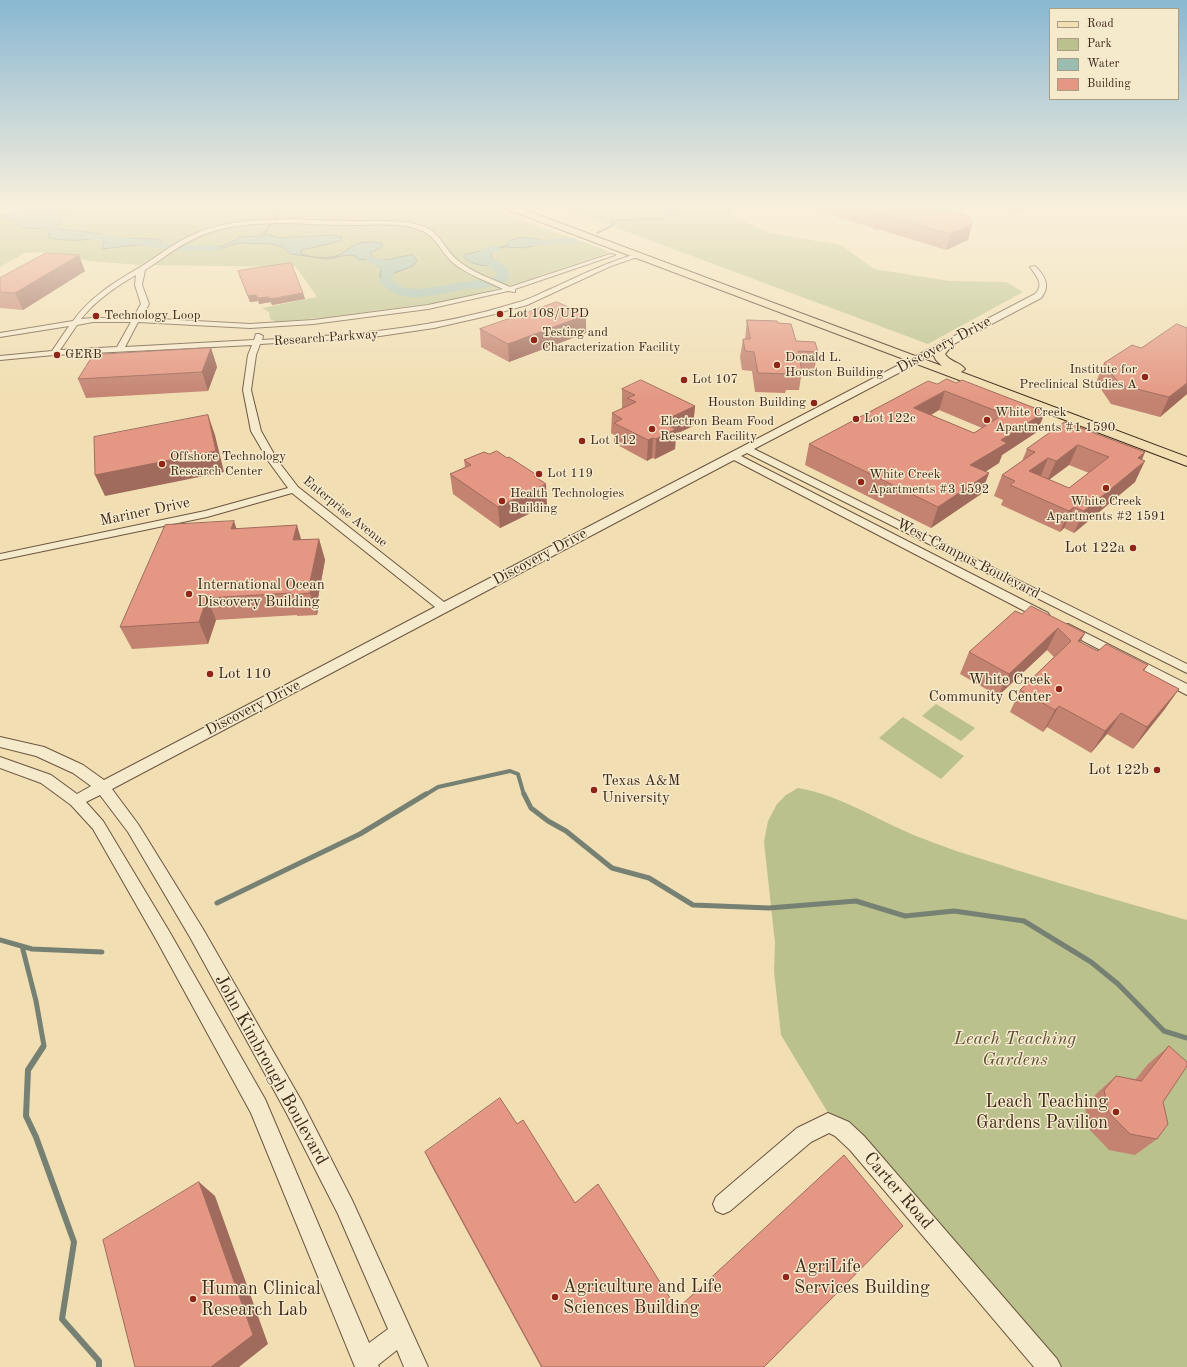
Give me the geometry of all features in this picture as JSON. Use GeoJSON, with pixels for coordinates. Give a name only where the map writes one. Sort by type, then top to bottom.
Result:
{"type":"FeatureCollection","features":[{"type":"Feature","properties":{"kind":"main road"},"geometry":{"type":"LineString","coordinates":[[684,272],[1187,462]]}},
{"type":"Feature","properties":{"kind":"main road"},"geometry":{"type":"LineString","coordinates":[[948,343],[940,354],[941,359],[959,369],[970,380]]}},
{"type":"Feature","properties":{"kind":"street"},"geometry":{"type":"LineString","coordinates":[[54,353],[76,322],[96,299],[136,272]]}},
{"type":"Feature","properties":{"kind":"street"},"geometry":{"type":"LineString","coordinates":[[119,350],[145,304],[137,283],[137,279],[141,272]]}},
{"type":"Feature","properties":{"kind":"street"},"geometry":{"type":"LineString","coordinates":[[472,272],[532,300]]}},
{"type":"Feature","properties":{"kind":"street","name":"Research Parkway"},"geometry":{"type":"LineString","coordinates":[[0,335],[76,322],[137,319],[223,325],[263,326],[313,322],[428,307],[517,293],[571,272]]}},
{"type":"Feature","properties":{"kind":"street","name":"Research Parkway"},"geometry":{"type":"LineString","coordinates":[[0,358],[54,353],[352,337],[406,331],[466,319],[532,300],[594,272]]}},
{"type":"Feature","properties":{"kind":"street","name":"Discovery Drive"},"geometry":{"type":"LineString","coordinates":[[76,801],[1041,294],[1044,289],[1040,275],[1037,272]]}},
{"type":"Feature","properties":{"kind":"street","name":"Enterprise Avenue"},"geometry":{"type":"LineString","coordinates":[[263,326],[252,355],[247,390],[256,431],[274,462],[294,489],[444,608]]}},
{"type":"Feature","properties":{"kind":"street","name":"West Campus Boulevard"},"geometry":{"type":"LineString","coordinates":[[747,449],[1187,669]]}},
{"type":"Feature","properties":{"kind":"street","name":"West Campus Boulevard"},"geometry":{"type":"LineString","coordinates":[[734,456],[1187,690]]}},
{"type":"Feature","properties":{"kind":"street","name":"Mariner Drive"},"geometry":{"type":"LineString","coordinates":[[0,557],[207,514],[294,489]]}},
{"type":"Feature","properties":{"kind":"street"},"geometry":{"type":"LineString","coordinates":[[815,498],[828,490]]}},
{"type":"Feature","properties":{"kind":"street"},"geometry":{"type":"LineString","coordinates":[[0,742],[39,751],[78,768],[102,786]]}},
{"type":"Feature","properties":{"kind":"street"},"geometry":{"type":"LineString","coordinates":[[0,762],[46,779],[76,801]]}},
{"type":"Feature","properties":{"kind":"street","name":"John Kimbrough Boulevard"},"geometry":{"type":"LineString","coordinates":[[102,786],[133,828],[197,934],[294,1107],[345,1207],[416,1367]]}},
{"type":"Feature","properties":{"kind":"street","name":"John Kimbrough Boulevard"},"geometry":{"type":"LineString","coordinates":[[76,801],[98,825],[163,936],[258,1106],[366,1364]]}},
{"type":"Feature","properties":{"kind":"street","name":"Carter Road"},"geometry":{"type":"LineString","coordinates":[[723,1204],[804,1135],[828,1123],[842,1129],[857,1143],[1049,1367]]}},
{"type":"Feature","properties":{"kind":"street"},"geometry":{"type":"LineString","coordinates":[[366,1364],[401,1333]]}},
{"type":"Feature","properties":{"kind":"green space"},"geometry":{"type":"Polygon","coordinates":[[[299,272],[552,272],[518,283],[449,301],[327,317],[277,322],[270,319],[269,312],[262,308],[317,297],[299,272]]]}},
{"type":"Feature","properties":{"kind":"green space"},"geometry":{"type":"Polygon","coordinates":[[[734,272],[891,272],[949,281],[1006,282],[1023,292],[928,344],[734,272]]]}},
{"type":"Feature","properties":{"kind":"green space"},"geometry":{"type":"Polygon","coordinates":[[[936,704],[975,728],[961,741],[922,716],[936,704]]]}},
{"type":"Feature","properties":{"kind":"green space"},"geometry":{"type":"Polygon","coordinates":[[[903,717],[964,756],[941,779],[879,738],[903,717]]]}},
{"type":"Feature","properties":{"kind":"green space","name":"Leach Teaching Gardens"},"geometry":{"type":"Polygon","coordinates":[[[798,788],[847,803],[908,833],[957,851],[1078,889],[1187,920],[1187,1367],[1061,1367],[860,1133],[833,1121],[781,1035],[774,971],[775,943],[764,842],[768,821],[777,804],[786,795],[798,788]]]}},
{"type":"Feature","properties":{"kind":"water"},"geometry":{"type":"Polygon","coordinates":[[[381,272],[397,272],[386,281],[382,280],[380,277],[381,272]]]}},
{"type":"Feature","properties":{"kind":"building"},"geometry":{"type":"Polygon","coordinates":[[[11,272],[51,272],[15,293],[0,292],[0,278],[11,272]]]}},
{"type":"Feature","properties":{"kind":"building"},"geometry":{"type":"Polygon","coordinates":[[[238,272],[295,272],[303,293],[270,299],[269,297],[258,298],[256,295],[248,296],[238,272]]]}},
{"type":"Feature","properties":{"kind":"building"},"geometry":{"type":"Polygon","coordinates":[[[557,302],[586,315],[508,344],[480,329],[557,302]]]}},
{"type":"Feature","properties":{"kind":"building"},"geometry":{"type":"Polygon","coordinates":[[[747,320],[777,321],[778,323],[791,324],[796,341],[815,342],[818,352],[798,351],[802,371],[788,371],[789,374],[758,373],[754,352],[745,351],[743,339],[750,339],[747,320]]]}},
{"type":"Feature","properties":{"kind":"building"},"geometry":{"type":"Polygon","coordinates":[[[1177,324],[1187,328],[1187,383],[1169,397],[1120,385],[1104,363],[1132,345],[1141,348],[1177,324]]]}},
{"type":"Feature","properties":{"kind":"building"},"geometry":{"type":"Polygon","coordinates":[[[211,348],[202,372],[78,379],[93,355],[211,348]]]}},
{"type":"Feature","properties":{"kind":"building"},"geometry":{"type":"Polygon","coordinates":[[[947,379],[956,383],[962,380],[1045,412],[1001,440],[1007,443],[970,465],[989,473],[938,507],[809,444],[928,381],[937,384],[947,379]],[[945,391],[914,408],[974,433],[1004,414],[945,391]]]}},
{"type":"Feature","properties":{"kind":"building"},"geometry":{"type":"Polygon","coordinates":[[[641,380],[695,406],[665,420],[673,424],[669,426],[676,429],[656,439],[653,438],[648,440],[614,423],[622,419],[612,413],[636,402],[627,398],[635,395],[622,389],[641,380]]]}},
{"type":"Feature","properties":{"kind":"building"},"geometry":{"type":"Polygon","coordinates":[[[208,415],[216,451],[95,475],[94,437],[208,415]]]}},
{"type":"Feature","properties":{"kind":"building"},"geometry":{"type":"Polygon","coordinates":[[[1065,422],[1145,452],[1138,458],[1145,461],[1084,511],[1074,507],[1069,511],[1010,485],[1015,481],[1002,475],[1035,452],[1027,449],[1065,422]],[[1078,445],[1056,461],[1048,458],[1029,471],[1069,488],[1109,457],[1078,445]]]}},
{"type":"Feature","properties":{"kind":"building"},"geometry":{"type":"Polygon","coordinates":[[[497,451],[537,475],[534,476],[546,484],[498,507],[450,474],[471,465],[464,460],[484,452],[489,454],[497,451]]]}},
{"type":"Feature","properties":{"kind":"building"},"geometry":{"type":"Polygon","coordinates":[[[234,521],[231,529],[297,525],[293,540],[319,539],[310,582],[313,581],[310,593],[207,598],[199,622],[120,627],[165,525],[234,521]]]}},
{"type":"Feature","properties":{"kind":"building"},"geometry":{"type":"Polygon","coordinates":[[[1031,606],[1085,633],[1078,641],[1098,651],[1106,644],[1148,665],[1143,670],[1179,689],[1147,727],[1121,713],[1105,731],[1059,706],[1055,710],[1020,690],[1071,641],[1058,628],[1009,674],[969,652],[1015,611],[1022,614],[1031,606]]]}},
{"type":"Feature","properties":{"kind":"building"},"geometry":{"type":"Polygon","coordinates":[[[1169,1046],[1187,1062],[1187,1066],[1163,1102],[1168,1124],[1157,1139],[1130,1134],[1109,1113],[1104,1090],[1116,1076],[1141,1081],[1169,1046]]]}},
{"type":"Feature","properties":{"kind":"building"},"geometry":{"type":"Polygon","coordinates":[[[500,1098],[517,1124],[523,1120],[575,1203],[598,1184],[677,1309],[844,1155],[903,1226],[764,1367],[542,1367],[425,1152],[500,1098]]]}},
{"type":"Feature","properties":{"kind":"building","name":"Human Clinical Research Lab"},"geometry":{"type":"Polygon","coordinates":[[[199,1182],[253,1335],[211,1367],[135,1367],[103,1240],[199,1182]]]}},
{"type":"Feature","properties":{"kind":"waterway"},"geometry":{"type":"LineString","coordinates":[[388,272],[386,281],[393,288],[401,292],[411,293],[432,292],[465,285],[484,284],[502,278],[503,272]]}},
{"type":"Feature","properties":{"kind":"waterway"},"geometry":{"type":"LineString","coordinates":[[425,795],[438,787],[510,771],[518,774],[524,795]]}},
{"type":"Feature","properties":{"kind":"waterway"},"geometry":{"type":"LineString","coordinates":[[217,903],[360,834],[426,794]]}},
{"type":"Feature","properties":{"kind":"waterway"},"geometry":{"type":"LineString","coordinates":[[524,794],[531,808],[548,821],[566,831],[612,868],[649,878],[693,905],[769,908],[856,901],[905,916],[954,911],[1024,921],[1091,962],[1118,984],[1164,1031],[1187,1038]]}},
{"type":"Feature","properties":{"kind":"waterway"},"geometry":{"type":"LineString","coordinates":[[0,940],[22,946]]}},
{"type":"Feature","properties":{"kind":"waterway"},"geometry":{"type":"LineString","coordinates":[[22,946],[32,949],[102,952]]}},
{"type":"Feature","properties":{"kind":"waterway"},"geometry":{"type":"LineString","coordinates":[[22,946],[36,1001],[44,1046],[43,1048]]}},
{"type":"Feature","properties":{"kind":"waterway"},"geometry":{"type":"LineString","coordinates":[[43,1047],[28,1070],[26,1116],[36,1137],[74,1242],[62,1319],[99,1361],[99,1367]]}},
{"type":"Feature","properties":{"kind":"place","name":"Lot 108/UPD"},"geometry":{"type":"Point","coordinates":[500,314]}},
{"type":"Feature","properties":{"kind":"place","name":"Technology Loop"},"geometry":{"type":"Point","coordinates":[96,316]}},
{"type":"Feature","properties":{"kind":"place","name":"Testing and Characterization Facility"},"geometry":{"type":"Point","coordinates":[534,340]}},
{"type":"Feature","properties":{"kind":"place","name":"GERB"},"geometry":{"type":"Point","coordinates":[57,355]}},
{"type":"Feature","properties":{"kind":"place","name":"Donald L. Houston Building"},"geometry":{"type":"Point","coordinates":[777,365]}},
{"type":"Feature","properties":{"kind":"place","name":"Institute for Preclinical Studies A"},"geometry":{"type":"Point","coordinates":[1145,377]}},
{"type":"Feature","properties":{"kind":"place","name":"Lot 107"},"geometry":{"type":"Point","coordinates":[684,380]}},
{"type":"Feature","properties":{"kind":"place","name":"Houston Building"},"geometry":{"type":"Point","coordinates":[814,403]}},
{"type":"Feature","properties":{"kind":"place","name":"Lot 122c"},"geometry":{"type":"Point","coordinates":[856,419]}},
{"type":"Feature","properties":{"kind":"place","name":"White Creek Apartments #1 1590"},"geometry":{"type":"Point","coordinates":[987,420]}},
{"type":"Feature","properties":{"kind":"place","name":"Electron Beam Food Research Facility"},"geometry":{"type":"Point","coordinates":[652,429]}},
{"type":"Feature","properties":{"kind":"place","name":"Lot 112"},"geometry":{"type":"Point","coordinates":[582,441]}},
{"type":"Feature","properties":{"kind":"place","name":"Offshore Technology Research Center"},"geometry":{"type":"Point","coordinates":[162,464]}},
{"type":"Feature","properties":{"kind":"place","name":"Lot 119"},"geometry":{"type":"Point","coordinates":[539,474]}},
{"type":"Feature","properties":{"kind":"place","name":"White Creek Apartments #3 1592"},"geometry":{"type":"Point","coordinates":[861,482]}},
{"type":"Feature","properties":{"kind":"place","name":"White Creek Apartments #2 1591"},"geometry":{"type":"Point","coordinates":[1106,488]}},
{"type":"Feature","properties":{"kind":"place","name":"Health Technologies Building"},"geometry":{"type":"Point","coordinates":[502,501]}},
{"type":"Feature","properties":{"kind":"place","name":"Lot 122a"},"geometry":{"type":"Point","coordinates":[1133,548]}},
{"type":"Feature","properties":{"kind":"place","name":"International Ocean Discovery Building"},"geometry":{"type":"Point","coordinates":[189,594]}},
{"type":"Feature","properties":{"kind":"place","name":"Lot 110"},"geometry":{"type":"Point","coordinates":[210,674]}},
{"type":"Feature","properties":{"kind":"place","name":"White Creek Community Center"},"geometry":{"type":"Point","coordinates":[1059,689]}},
{"type":"Feature","properties":{"kind":"place","name":"Lot 122b"},"geometry":{"type":"Point","coordinates":[1157,770]}},
{"type":"Feature","properties":{"kind":"place","name":"Texas A&M University"},"geometry":{"type":"Point","coordinates":[594,790]}},
{"type":"Feature","properties":{"kind":"place","name":"Leach Teaching Gardens Pavilion"},"geometry":{"type":"Point","coordinates":[1116,1112]}},
{"type":"Feature","properties":{"kind":"place","name":"AgriLife Services Building"},"geometry":{"type":"Point","coordinates":[786,1277]}},
{"type":"Feature","properties":{"kind":"place","name":"Agriculture and Life Sciences Building"},"geometry":{"type":"Point","coordinates":[555,1297]}},
{"type":"Feature","properties":{"kind":"place","name":"Human Clinical Research Lab"},"geometry":{"type":"Point","coordinates":[193,1299]}}]}
